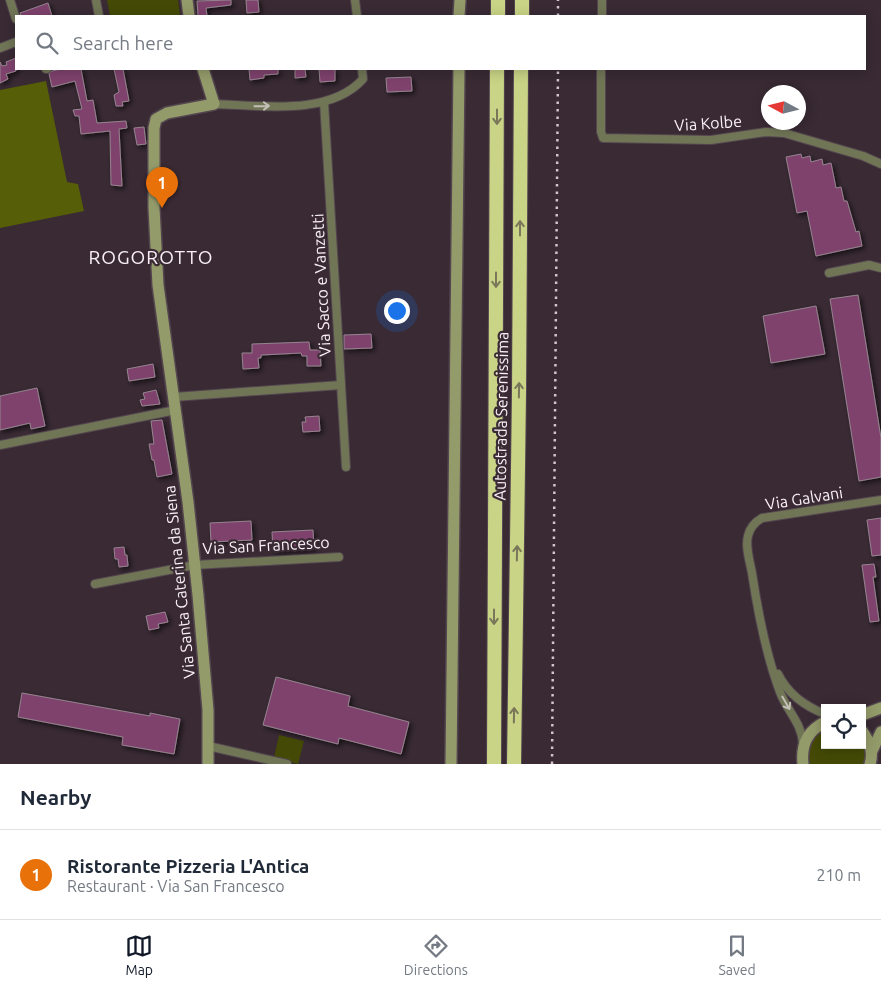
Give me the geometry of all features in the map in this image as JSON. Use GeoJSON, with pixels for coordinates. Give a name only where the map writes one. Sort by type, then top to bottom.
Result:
{"type":"FeatureCollection","features":[{"type":"Feature","properties":{"kind":"highway"},"geometry":{"type":"LineString","coordinates":[[498,0],[498,15]]}},
{"type":"Feature","properties":{"kind":"highway"},"geometry":{"type":"LineString","coordinates":[[522,0],[522,15]]}},
{"type":"Feature","properties":{"kind":"highway","name":"Autostrada Serenissima"},"geometry":{"type":"LineString","coordinates":[[494,764],[497,70]]}},
{"type":"Feature","properties":{"kind":"highway","name":"Autostrada Serenissima"},"geometry":{"type":"LineString","coordinates":[[514,764],[521,70]]}},
{"type":"Feature","properties":{"kind":"street"},"geometry":{"type":"LineString","coordinates":[[10,0],[15,16]]}},
{"type":"Feature","properties":{"kind":"street"},"geometry":{"type":"LineString","coordinates":[[96,0],[99,15]]}},
{"type":"Feature","properties":{"kind":"street"},"geometry":{"type":"LineString","coordinates":[[187,0],[189,15]]}},
{"type":"Feature","properties":{"kind":"street"},"geometry":{"type":"LineString","coordinates":[[355,0],[357,15]]}},
{"type":"Feature","properties":{"kind":"street"},"geometry":{"type":"LineString","coordinates":[[460,0],[460,15]]}},
{"type":"Feature","properties":{"kind":"street"},"geometry":{"type":"LineString","coordinates":[[602,0],[602,15]]}},
{"type":"Feature","properties":{"kind":"street"},"geometry":{"type":"LineString","coordinates":[[0,48],[15,42]]}},
{"type":"Feature","properties":{"kind":"street"},"geometry":{"type":"LineString","coordinates":[[202,70],[214,104]]}},
{"type":"Feature","properties":{"kind":"street"},"geometry":{"type":"LineString","coordinates":[[341,385],[174,397],[158,285],[154,208],[154,128],[156,119],[167,113],[214,104],[300,106],[324,102],[356,87],[362,79],[362,70]]}},
{"type":"Feature","properties":{"kind":"street"},"geometry":{"type":"LineString","coordinates":[[451,764],[459,70]]}},
{"type":"Feature","properties":{"kind":"street","name":"Via Kolbe"},"geometry":{"type":"LineString","coordinates":[[601,70],[601,132],[603,138],[711,140],[766,132],[779,133],[803,138],[863,156],[881,164]]}},
{"type":"Feature","properties":{"kind":"street","name":"Via Sacco e Vanzetti"},"geometry":{"type":"LineString","coordinates":[[324,102],[346,467]]}},
{"type":"Feature","properties":{"kind":"street"},"geometry":{"type":"LineString","coordinates":[[829,273],[869,265],[881,268],[881,276]]}},
{"type":"Feature","properties":{"kind":"street","name":"Via Santa Caterina da Siena"},"geometry":{"type":"LineString","coordinates":[[174,397],[195,565],[207,691],[208,764]]}},
{"type":"Feature","properties":{"kind":"street"},"geometry":{"type":"LineString","coordinates":[[0,445],[176,410]]}},
{"type":"Feature","properties":{"kind":"street","name":"Via Galvani"},"geometry":{"type":"LineString","coordinates":[[803,748],[799,726],[780,694],[771,661],[757,605],[748,536],[752,525],[762,518],[881,500]]}},
{"type":"Feature","properties":{"kind":"street","name":"Via San Francesco"},"geometry":{"type":"LineString","coordinates":[[94,584],[195,565],[339,557]]}},
{"type":"Feature","properties":{"kind":"street","name":"Via Galvani"},"geometry":{"type":"LineString","coordinates":[[771,661],[781,680],[794,696],[821,712]]}},
{"type":"Feature","properties":{"kind":"street"},"geometry":{"type":"LineString","coordinates":[[866,714],[881,708]]}},
{"type":"Feature","properties":{"kind":"street"},"geometry":{"type":"LineString","coordinates":[[797,764],[809,734],[821,724]]}},
{"type":"Feature","properties":{"kind":"street"},"geometry":{"type":"LineString","coordinates":[[870,764],[872,751],[881,732]]}},
{"type":"Feature","properties":{"kind":"street"},"geometry":{"type":"LineString","coordinates":[[866,737],[872,751]]}},
{"type":"Feature","properties":{"kind":"street"},"geometry":{"type":"LineString","coordinates":[[208,746],[287,764]]}},
{"type":"Feature","properties":{"kind":"street"},"geometry":{"type":"LineString","coordinates":[[803,748],[803,764]]}},
{"type":"Feature","properties":{"kind":"green space"},"geometry":{"type":"Polygon","coordinates":[[[107,0],[178,0],[180,15],[110,15],[107,0]]]}},
{"type":"Feature","properties":{"kind":"green space"},"geometry":{"type":"Polygon","coordinates":[[[46,81],[67,182],[78,184],[84,211],[0,228],[0,90],[46,81]]]}},
{"type":"Feature","properties":{"kind":"green space"},"geometry":{"type":"Polygon","coordinates":[[[821,731],[821,749],[865,749],[865,764],[808,764],[810,742],[821,731]]]}},
{"type":"Feature","properties":{"kind":"green space"},"geometry":{"type":"Polygon","coordinates":[[[279,735],[304,741],[298,764],[274,758],[279,735]]]}},
{"type":"Feature","properties":{"kind":"building"},"geometry":{"type":"Polygon","coordinates":[[[231,0],[231,5],[206,8],[207,15],[198,15],[197,1],[231,0]]]}},
{"type":"Feature","properties":{"kind":"building"},"geometry":{"type":"Polygon","coordinates":[[[246,0],[258,0],[259,12],[247,13],[246,0]]]}},
{"type":"Feature","properties":{"kind":"building"},"geometry":{"type":"Polygon","coordinates":[[[48,3],[52,15],[21,15],[20,13],[48,3]]]}},
{"type":"Feature","properties":{"kind":"building"},"geometry":{"type":"Polygon","coordinates":[[[15,58],[16,71],[6,74],[8,79],[0,83],[0,62],[2,66],[7,65],[6,62],[15,58]]]}},
{"type":"Feature","properties":{"kind":"building"},"geometry":{"type":"Polygon","coordinates":[[[81,70],[87,101],[93,100],[97,123],[126,121],[127,128],[119,129],[122,186],[111,185],[110,131],[81,134],[79,116],[75,116],[73,110],[82,109],[75,81],[52,87],[49,74],[52,71],[81,70]]]}},
{"type":"Feature","properties":{"kind":"building"},"geometry":{"type":"Polygon","coordinates":[[[114,70],[123,70],[129,101],[122,102],[123,106],[116,106],[114,95],[119,92],[114,70]]]}},
{"type":"Feature","properties":{"kind":"building"},"geometry":{"type":"Polygon","coordinates":[[[249,70],[278,70],[278,74],[264,75],[264,78],[250,80],[249,70]]]}},
{"type":"Feature","properties":{"kind":"building"},"geometry":{"type":"Polygon","coordinates":[[[295,70],[305,70],[306,77],[295,78],[295,70]]]}},
{"type":"Feature","properties":{"kind":"building"},"geometry":{"type":"Polygon","coordinates":[[[319,70],[335,70],[335,81],[320,82],[319,70]]]}},
{"type":"Feature","properties":{"kind":"building"},"geometry":{"type":"Polygon","coordinates":[[[411,77],[412,91],[387,92],[386,78],[411,77]]]}},
{"type":"Feature","properties":{"kind":"building"},"geometry":{"type":"Polygon","coordinates":[[[144,127],[146,144],[137,145],[134,128],[144,127]]]}},
{"type":"Feature","properties":{"kind":"building"},"geometry":{"type":"Polygon","coordinates":[[[801,154],[802,158],[810,156],[811,162],[822,159],[823,165],[831,163],[836,188],[841,187],[844,201],[847,201],[856,232],[859,231],[862,246],[816,256],[807,211],[797,213],[786,157],[801,154]]]}},
{"type":"Feature","properties":{"kind":"building"},"geometry":{"type":"Polygon","coordinates":[[[315,230],[325,230],[325,238],[315,239],[315,230]]]}},
{"type":"Feature","properties":{"kind":"building"},"geometry":{"type":"Polygon","coordinates":[[[858,295],[881,438],[881,477],[859,481],[830,299],[858,295]]]}},
{"type":"Feature","properties":{"kind":"building"},"geometry":{"type":"Polygon","coordinates":[[[816,306],[825,354],[771,363],[763,316],[816,306]]]}},
{"type":"Feature","properties":{"kind":"building"},"geometry":{"type":"Polygon","coordinates":[[[371,334],[372,348],[344,349],[344,335],[371,334]]]}},
{"type":"Feature","properties":{"kind":"building"},"geometry":{"type":"Polygon","coordinates":[[[309,342],[310,350],[320,350],[321,366],[307,366],[307,356],[302,356],[301,353],[261,355],[261,358],[258,358],[259,368],[243,369],[242,353],[252,353],[252,344],[309,342]]]}},
{"type":"Feature","properties":{"kind":"building"},"geometry":{"type":"Polygon","coordinates":[[[153,364],[155,377],[129,381],[127,369],[153,364]]]}},
{"type":"Feature","properties":{"kind":"building"},"geometry":{"type":"Polygon","coordinates":[[[37,388],[45,426],[31,429],[30,423],[0,430],[0,396],[37,388]]]}},
{"type":"Feature","properties":{"kind":"building"},"geometry":{"type":"Polygon","coordinates":[[[156,390],[160,404],[142,406],[140,400],[145,399],[143,393],[156,390]]]}},
{"type":"Feature","properties":{"kind":"building"},"geometry":{"type":"Polygon","coordinates":[[[319,416],[320,431],[303,432],[302,422],[306,422],[305,417],[319,416]]]}},
{"type":"Feature","properties":{"kind":"building"},"geometry":{"type":"Polygon","coordinates":[[[162,420],[172,474],[157,477],[149,444],[154,444],[151,421],[162,420]]]}},
{"type":"Feature","properties":{"kind":"building"},"geometry":{"type":"Polygon","coordinates":[[[881,518],[881,555],[872,556],[867,520],[881,518]]]}},
{"type":"Feature","properties":{"kind":"building"},"geometry":{"type":"Polygon","coordinates":[[[251,521],[252,540],[211,542],[210,523],[251,521]]]}},
{"type":"Feature","properties":{"kind":"building"},"geometry":{"type":"Polygon","coordinates":[[[313,530],[314,549],[273,551],[272,532],[313,530]]]}},
{"type":"Feature","properties":{"kind":"building"},"geometry":{"type":"Polygon","coordinates":[[[124,547],[128,566],[119,567],[118,559],[115,559],[114,548],[124,547]]]}},
{"type":"Feature","properties":{"kind":"building"},"geometry":{"type":"Polygon","coordinates":[[[874,564],[876,577],[873,577],[879,621],[870,622],[862,565],[874,564]]]}},
{"type":"Feature","properties":{"kind":"building"},"geometry":{"type":"Polygon","coordinates":[[[165,612],[168,622],[158,624],[159,628],[149,630],[146,616],[165,612]]]}},
{"type":"Feature","properties":{"kind":"building"},"geometry":{"type":"Polygon","coordinates":[[[276,677],[350,696],[348,706],[409,722],[401,754],[339,738],[338,744],[263,725],[276,677]]]}},
{"type":"Feature","properties":{"kind":"building"},"geometry":{"type":"Polygon","coordinates":[[[22,693],[150,716],[150,713],[180,719],[174,754],[122,745],[123,737],[18,717],[22,693]]]}},
{"type":"Feature","properties":{"kind":"railway"},"geometry":{"type":"LineString","coordinates":[[558,0],[558,15]]}},
{"type":"Feature","properties":{"kind":"railway"},"geometry":{"type":"LineString","coordinates":[[552,764],[558,70]]}},
{"type":"Feature","properties":{"kind":"place","name":"Ristorante Pizzeria L'Antica"},"geometry":{"type":"Point","coordinates":[162,208]}},
{"type":"Feature","properties":{"kind":"district","name":"ROGOROTTO"},"geometry":{"type":"Point","coordinates":[151,257]}}]}
